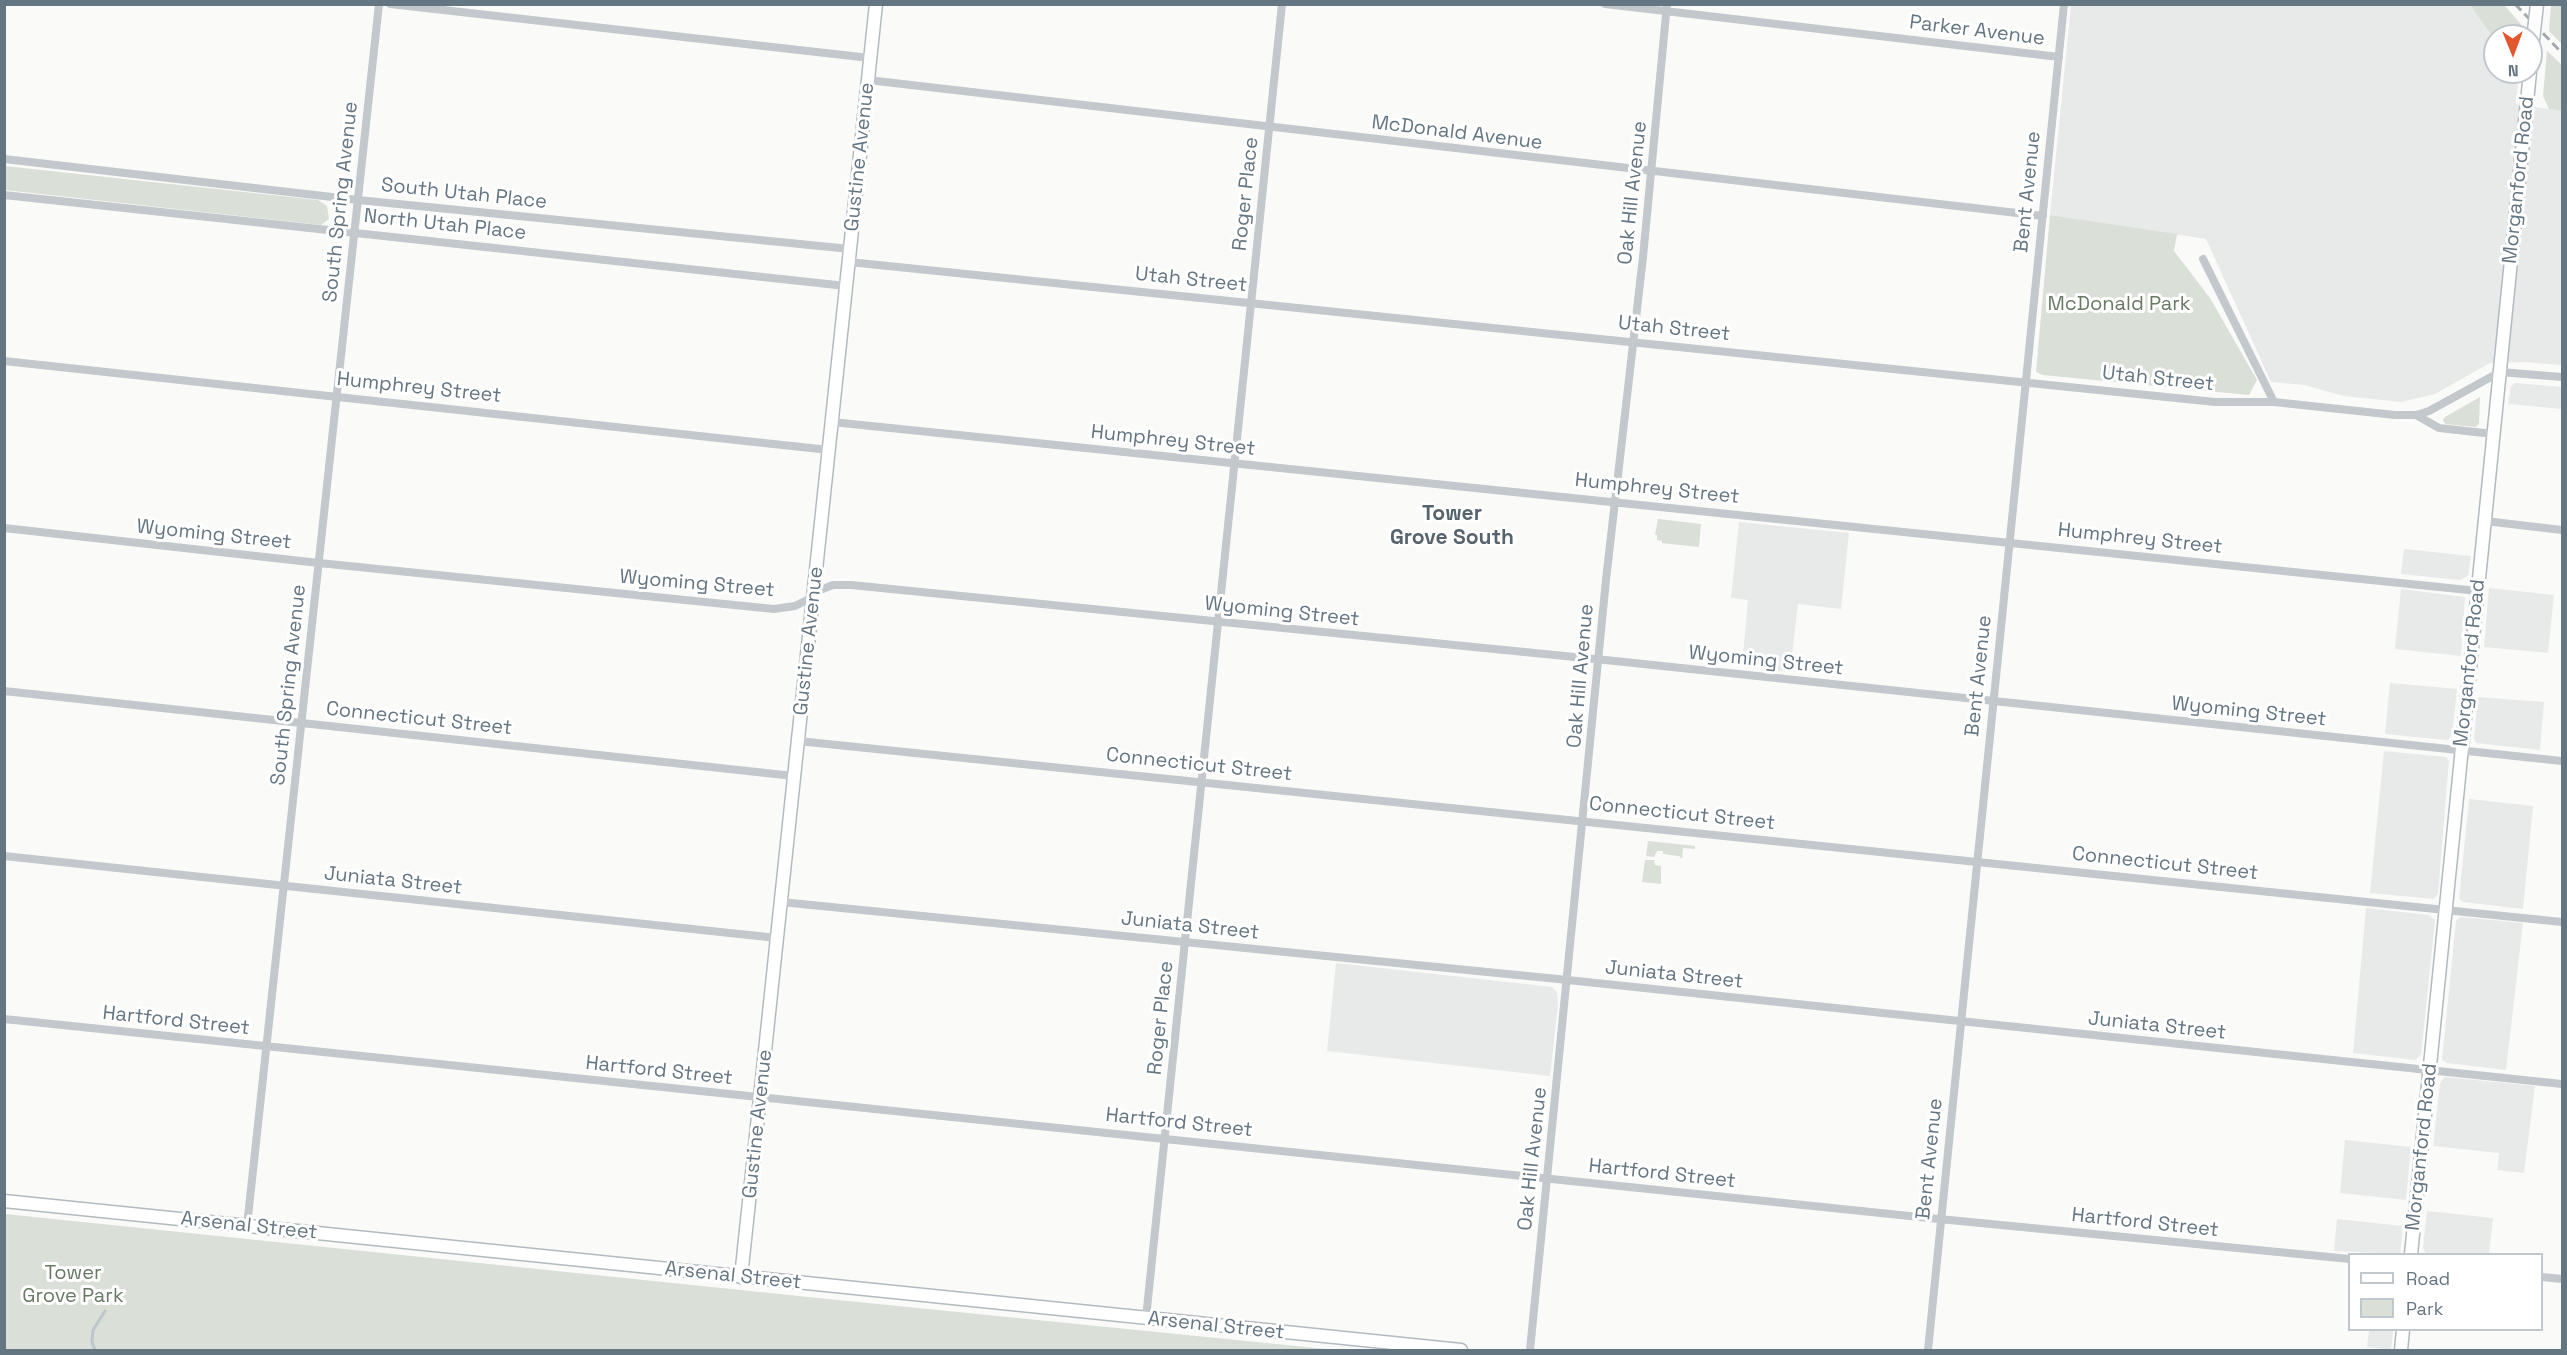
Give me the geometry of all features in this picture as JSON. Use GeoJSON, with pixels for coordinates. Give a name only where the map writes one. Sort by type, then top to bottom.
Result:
{"type":"FeatureCollection","features":[{"type":"Feature","properties":{"kind":"street","name":"South Spring Avenue"},"geometry":{"type":"LineString","coordinates":[[247,1226],[379,4]]}},
{"type":"Feature","properties":{"kind":"street"},"geometry":{"type":"LineString","coordinates":[[390,4],[870,58]]}},
{"type":"Feature","properties":{"kind":"street","name":"Gustine Avenue"},"geometry":{"type":"LineString","coordinates":[[741,1277],[876,4]]}},
{"type":"Feature","properties":{"kind":"street","name":"Roger Place"},"geometry":{"type":"LineString","coordinates":[[1146,1318],[1282,4]]}},
{"type":"Feature","properties":{"kind":"street","name":"Parker Avenue"},"geometry":{"type":"LineString","coordinates":[[1605,4],[1667,8],[2059,57]]}},
{"type":"Feature","properties":{"kind":"street","name":"Bent Avenue"},"geometry":{"type":"LineString","coordinates":[[1928,1350],[2064,4]]}},
{"type":"Feature","properties":{"kind":"street"},"geometry":{"type":"LineString","coordinates":[[2535,24],[2537,4]]}},
{"type":"Feature","properties":{"kind":"street","name":"Oak Hill Avenue"},"geometry":{"type":"LineString","coordinates":[[1530,1350],[1545,1178],[1558,1079],[1566,980],[1667,8]]}},
{"type":"Feature","properties":{"kind":"street","name":"McDonald Avenue"},"geometry":{"type":"LineString","coordinates":[[868,80],[2043,216]]}},
{"type":"Feature","properties":{"kind":"street","name":"Morganford Road"},"geometry":{"type":"LineString","coordinates":[[2411,1253],[2529,84]]}},
{"type":"Feature","properties":{"kind":"street","name":"South Utah Place"},"geometry":{"type":"LineString","coordinates":[[4,159],[849,255]]}},
{"type":"Feature","properties":{"kind":"street","name":"North Utah Place"},"geometry":{"type":"LineString","coordinates":[[4,195],[354,231],[846,286]]}},
{"type":"Feature","properties":{"kind":"street","name":"Utah Street"},"geometry":{"type":"LineString","coordinates":[[849,255],[1251,303],[2225,403],[2274,402],[2395,416],[2416,415],[2439,428],[2493,434]]}},
{"type":"Feature","properties":{"kind":"street"},"geometry":{"type":"LineString","coordinates":[[2203,259],[2274,402]]}},
{"type":"Feature","properties":{"kind":"street","name":"Humphrey Street"},"geometry":{"type":"LineString","coordinates":[[4,361],[829,450]]}},
{"type":"Feature","properties":{"kind":"street"},"geometry":{"type":"LineString","coordinates":[[2416,415],[2429,411],[2500,372],[2562,377]]}},
{"type":"Feature","properties":{"kind":"street","name":"Humphrey Street"},"geometry":{"type":"LineString","coordinates":[[832,422],[2478,591]]}},
{"type":"Feature","properties":{"kind":"street"},"geometry":{"type":"LineString","coordinates":[[2485,521],[2562,530]]}},
{"type":"Feature","properties":{"kind":"street","name":"Wyoming Street"},"geometry":{"type":"LineString","coordinates":[[4,528],[319,563],[774,609],[795,606],[828,586],[851,585],[1599,660],[2562,761]]}},
{"type":"Feature","properties":{"kind":"street","name":"Connecticut Street"},"geometry":{"type":"LineString","coordinates":[[4,691],[794,776]]}},
{"type":"Feature","properties":{"kind":"street","name":"Connecticut Street"},"geometry":{"type":"LineString","coordinates":[[798,741],[2562,922]]}},
{"type":"Feature","properties":{"kind":"street","name":"Juniata Street"},"geometry":{"type":"LineString","coordinates":[[4,856],[777,938]]}},
{"type":"Feature","properties":{"kind":"street","name":"Juniata Street"},"geometry":{"type":"LineString","coordinates":[[781,902],[1566,980],[2562,1084]]}},
{"type":"Feature","properties":{"kind":"street","name":"Hartford Street"},"geometry":{"type":"LineString","coordinates":[[4,1019],[1940,1219],[2348,1259]]}},
{"type":"Feature","properties":{"kind":"street","name":"Arsenal Street"},"geometry":{"type":"LineString","coordinates":[[4,1201],[1461,1350]]}},
{"type":"Feature","properties":{"kind":"street"},"geometry":{"type":"LineString","coordinates":[[2543,1277],[2562,1279]]}},
{"type":"Feature","properties":{"kind":"street"},"geometry":{"type":"LineString","coordinates":[[2401,1350],[2403,1331]]}},
{"type":"Feature","properties":{"kind":"shaded area"},"geometry":{"type":"Polygon","coordinates":[[[2071,5],[2470,5],[2484,24],[2483,84],[2518,84],[2516,104],[2562,111],[2562,365],[2523,362],[2490,363],[2435,394],[2401,402],[2344,396],[2304,385],[2271,382],[2206,239],[2050,215],[2071,5]]]}},
{"type":"Feature","properties":{"kind":"shaded area"},"geometry":{"type":"Polygon","coordinates":[[[2515,383],[2562,387],[2562,409],[2508,404],[2511,386],[2515,383]]]}},
{"type":"Feature","properties":{"kind":"shaded area"},"geometry":{"type":"Polygon","coordinates":[[[1739,522],[1849,533],[1841,609],[1798,604],[1790,672],[1742,666],[1748,600],[1731,598],[1739,522]]]}},
{"type":"Feature","properties":{"kind":"shaded area"},"geometry":{"type":"Polygon","coordinates":[[[2404,549],[2471,556],[2468,576],[2460,580],[2401,574],[2404,549]]]}},
{"type":"Feature","properties":{"kind":"shaded area"},"geometry":{"type":"Polygon","coordinates":[[[2489,588],[2554,595],[2548,653],[2484,647],[2489,588]]]}},
{"type":"Feature","properties":{"kind":"shaded area"},"geometry":{"type":"Polygon","coordinates":[[[2401,589],[2465,597],[2461,656],[2395,649],[2401,589]]]}},
{"type":"Feature","properties":{"kind":"shaded area"},"geometry":{"type":"Polygon","coordinates":[[[2390,683],[2457,689],[2452,736],[2447,740],[2385,734],[2390,683]]]}},
{"type":"Feature","properties":{"kind":"shaded area"},"geometry":{"type":"Polygon","coordinates":[[[2478,697],[2544,702],[2540,750],[2476,743],[2474,738],[2478,697]]]}},
{"type":"Feature","properties":{"kind":"shaded area"},"geometry":{"type":"Polygon","coordinates":[[[2384,751],[2446,757],[2449,761],[2438,894],[2434,899],[2370,893],[2384,751]]]}},
{"type":"Feature","properties":{"kind":"shaded area"},"geometry":{"type":"Polygon","coordinates":[[[2469,799],[2533,806],[2523,909],[2463,902],[2459,899],[2469,799]]]}},
{"type":"Feature","properties":{"kind":"shaded area"},"geometry":{"type":"Polygon","coordinates":[[[2366,908],[2429,915],[2435,920],[2421,1055],[2415,1060],[2353,1053],[2366,908]]]}},
{"type":"Feature","properties":{"kind":"shaded area"},"geometry":{"type":"Polygon","coordinates":[[[2460,917],[2523,923],[2506,1070],[2447,1063],[2442,1060],[2456,921],[2460,917]]]}},
{"type":"Feature","properties":{"kind":"shaded area"},"geometry":{"type":"Polygon","coordinates":[[[1336,963],[1552,987],[1557,992],[1558,1004],[1550,1076],[1327,1051],[1336,963]]]}},
{"type":"Feature","properties":{"kind":"shaded area"},"geometry":{"type":"Polygon","coordinates":[[[2445,1077],[2535,1086],[2524,1173],[2497,1170],[2499,1153],[2433,1146],[2440,1083],[2445,1077]]]}},
{"type":"Feature","properties":{"kind":"shaded area"},"geometry":{"type":"Polygon","coordinates":[[[2345,1140],[2411,1147],[2406,1200],[2340,1193],[2345,1140]]]}},
{"type":"Feature","properties":{"kind":"shaded area"},"geometry":{"type":"Polygon","coordinates":[[[2427,1211],[2493,1218],[2489,1253],[2426,1253],[2423,1248],[2427,1211]]]}},
{"type":"Feature","properties":{"kind":"shaded area"},"geometry":{"type":"Polygon","coordinates":[[[2337,1219],[2403,1226],[2400,1253],[2334,1251],[2337,1219]]]}},
{"type":"Feature","properties":{"kind":"shaded area"},"geometry":{"type":"Polygon","coordinates":[[[2369,1331],[2393,1331],[2391,1350],[2367,1347],[2369,1331]]]}},
{"type":"Feature","properties":{"kind":"green space"},"geometry":{"type":"Polygon","coordinates":[[[2470,5],[2504,5],[2521,24],[2484,24],[2470,5]]]}},
{"type":"Feature","properties":{"kind":"green space"},"geometry":{"type":"Polygon","coordinates":[[[2551,5],[2562,5],[2562,44],[2549,31],[2551,5]]]}},
{"type":"Feature","properties":{"kind":"green space"},"geometry":{"type":"Polygon","coordinates":[[[2547,51],[2562,65],[2562,111],[2549,109],[2543,96],[2547,51]]]}},
{"type":"Feature","properties":{"kind":"green space"},"geometry":{"type":"Polygon","coordinates":[[[5,166],[318,200],[327,206],[329,219],[321,225],[5,190],[5,166]]]}},
{"type":"Feature","properties":{"kind":"green space","name":"McDonald Park"},"geometry":{"type":"Polygon","coordinates":[[[2050,215],[2177,234],[2174,251],[2210,298],[2257,380],[2249,395],[2043,375],[2036,372],[2050,215]]]}},
{"type":"Feature","properties":{"kind":"green space"},"geometry":{"type":"Polygon","coordinates":[[[2480,397],[2479,424],[2476,427],[2445,424],[2443,420],[2445,417],[2480,397]]]}},
{"type":"Feature","properties":{"kind":"green space"},"geometry":{"type":"Polygon","coordinates":[[[1658,519],[1701,524],[1699,547],[1662,543],[1657,540],[1657,535],[1655,535],[1658,519]]]}},
{"type":"Feature","properties":{"kind":"green space"},"geometry":{"type":"Polygon","coordinates":[[[1648,841],[1695,846],[1695,849],[1683,848],[1682,859],[1679,856],[1663,854],[1663,851],[1657,851],[1654,857],[1646,856],[1648,841]]]}},
{"type":"Feature","properties":{"kind":"green space"},"geometry":{"type":"Polygon","coordinates":[[[1645,860],[1654,860],[1655,865],[1661,866],[1661,884],[1642,882],[1645,860]]]}},
{"type":"Feature","properties":{"kind":"green space","name":"Tower Grove Park"},"geometry":{"type":"Polygon","coordinates":[[[5,1214],[818,1298],[1336,1350],[5,1350],[5,1214]]]}},
{"type":"Feature","properties":{"kind":"waterway"},"geometry":{"type":"LineString","coordinates":[[95,1350],[92,1342],[93,1330],[105,1311]]}},
{"type":"Feature","properties":{"kind":"railway"},"geometry":{"type":"LineString","coordinates":[[2515,4],[2562,53]]}},
{"type":"Feature","properties":{"kind":"district","name":"Tower Grove South"},"geometry":{"type":"Point","coordinates":[1452,526]}}]}
